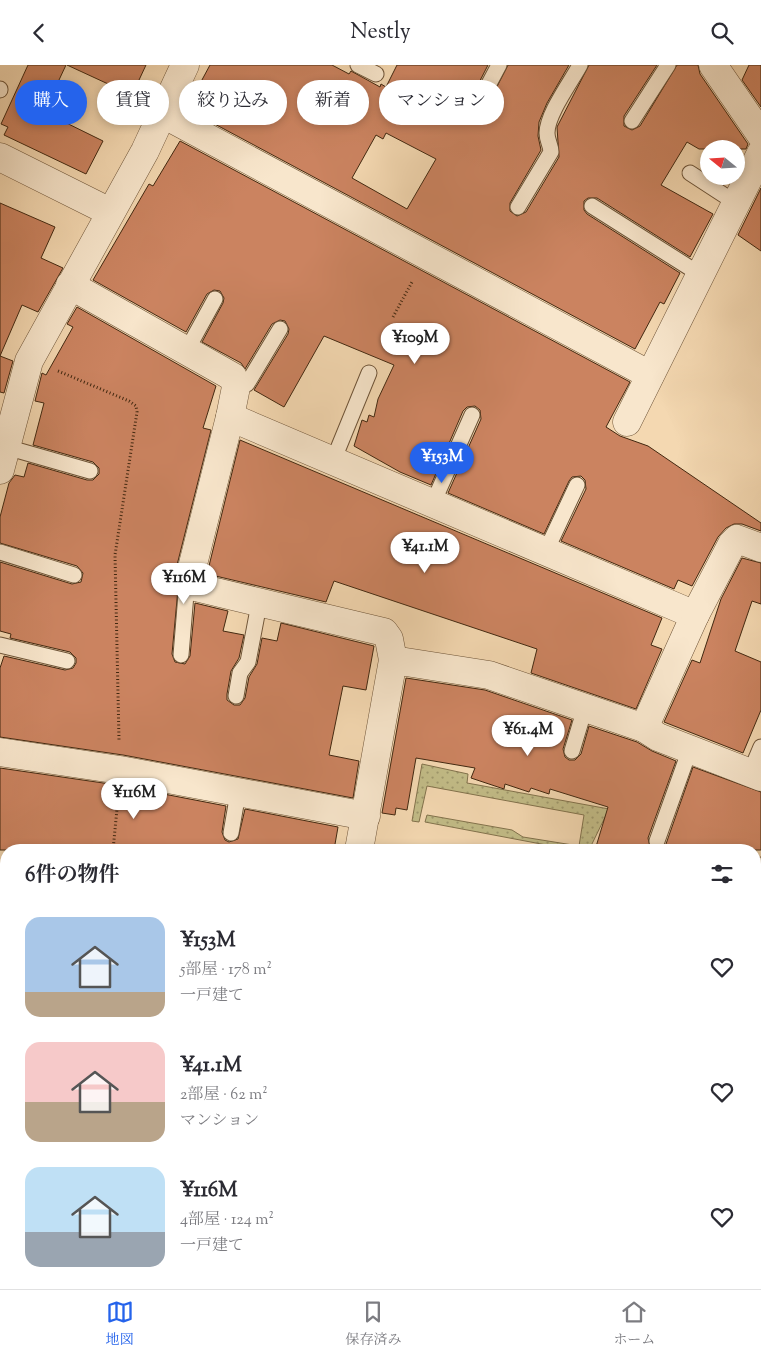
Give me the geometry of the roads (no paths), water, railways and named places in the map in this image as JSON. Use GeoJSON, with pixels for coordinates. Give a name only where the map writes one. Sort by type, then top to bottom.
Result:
{"type":"FeatureCollection","features":[{"type":"Feature","properties":{"kind":"street"},"geometry":{"type":"LineString","coordinates":[[169,101],[186,65]]}},
{"type":"Feature","properties":{"kind":"street"},"geometry":{"type":"LineString","coordinates":[[713,65],[761,135]]}},
{"type":"Feature","properties":{"kind":"street"},"geometry":{"type":"LineString","coordinates":[[169,117],[425,257],[650,375]]}},
{"type":"Feature","properties":{"kind":"street"},"geometry":{"type":"LineString","coordinates":[[3,450],[32,356],[158,125]]}},
{"type":"Feature","properties":{"kind":"street"},"geometry":{"type":"LineString","coordinates":[[628,422],[761,153]]}},
{"type":"Feature","properties":{"kind":"street"},"geometry":{"type":"LineString","coordinates":[[0,157],[110,212]]}},
{"type":"Feature","properties":{"kind":"street"},"geometry":{"type":"LineString","coordinates":[[70,285],[233,377],[236,387],[230,417],[190,576],[191,582],[195,587],[384,632],[389,639],[393,660],[361,844]]}},
{"type":"Feature","properties":{"kind":"street"},"geometry":{"type":"LineString","coordinates":[[230,417],[695,615]]}},
{"type":"Feature","properties":{"kind":"street"},"geometry":{"type":"LineString","coordinates":[[644,728],[695,615],[732,544],[737,539],[761,548]]}},
{"type":"Feature","properties":{"kind":"street"},"geometry":{"type":"LineString","coordinates":[[393,660],[489,675],[644,728],[755,775]]}},
{"type":"Feature","properties":{"kind":"street"},"geometry":{"type":"LineString","coordinates":[[0,753],[120,770],[366,816]]}},
{"type":"Feature","properties":{"kind":"lane"},"geometry":{"type":"LineString","coordinates":[[358,65],[376,74]]}},
{"type":"Feature","properties":{"kind":"lane"},"geometry":{"type":"LineString","coordinates":[[491,80],[499,65]]}},
{"type":"Feature","properties":{"kind":"lane"},"geometry":{"type":"LineString","coordinates":[[518,207],[551,152],[551,145],[546,134],[551,117],[580,65]]}},
{"type":"Feature","properties":{"kind":"lane"},"geometry":{"type":"LineString","coordinates":[[632,121],[668,65]]}},
{"type":"Feature","properties":{"kind":"lane"},"geometry":{"type":"LineString","coordinates":[[690,173],[736,203]]}},
{"type":"Feature","properties":{"kind":"lane"},"geometry":{"type":"LineString","coordinates":[[592,206],[701,275]]}},
{"type":"Feature","properties":{"kind":"lane"},"geometry":{"type":"LineString","coordinates":[[187,350],[215,299]]}},
{"type":"Feature","properties":{"kind":"lane"},"geometry":{"type":"LineString","coordinates":[[236,387],[247,384],[280,329]]}},
{"type":"Feature","properties":{"kind":"lane"},"geometry":{"type":"LineString","coordinates":[[333,461],[369,373]]}},
{"type":"Feature","properties":{"kind":"lane"},"geometry":{"type":"LineString","coordinates":[[433,503],[472,415]]}},
{"type":"Feature","properties":{"kind":"lane"},"geometry":{"type":"LineString","coordinates":[[3,450],[90,471]]}},
{"type":"Feature","properties":{"kind":"lane"},"geometry":{"type":"LineString","coordinates":[[546,551],[577,485]]}},
{"type":"Feature","properties":{"kind":"lane"},"geometry":{"type":"LineString","coordinates":[[0,552],[74,575]]}},
{"type":"Feature","properties":{"kind":"lane"},"geometry":{"type":"LineString","coordinates":[[181,655],[186,594],[191,582]]}},
{"type":"Feature","properties":{"kind":"lane"},"geometry":{"type":"LineString","coordinates":[[236,697],[240,673],[248,662],[260,603]]}},
{"type":"Feature","properties":{"kind":"lane"},"geometry":{"type":"LineString","coordinates":[[0,645],[67,661]]}},
{"type":"Feature","properties":{"kind":"lane"},"geometry":{"type":"LineString","coordinates":[[572,751],[585,708]]}},
{"type":"Feature","properties":{"kind":"lane"},"geometry":{"type":"LineString","coordinates":[[755,775],[761,747]]}},
{"type":"Feature","properties":{"kind":"lane"},"geometry":{"type":"LineString","coordinates":[[657,841],[690,749]]}},
{"type":"Feature","properties":{"kind":"lane"},"geometry":{"type":"LineString","coordinates":[[231,833],[238,793]]}}]}
